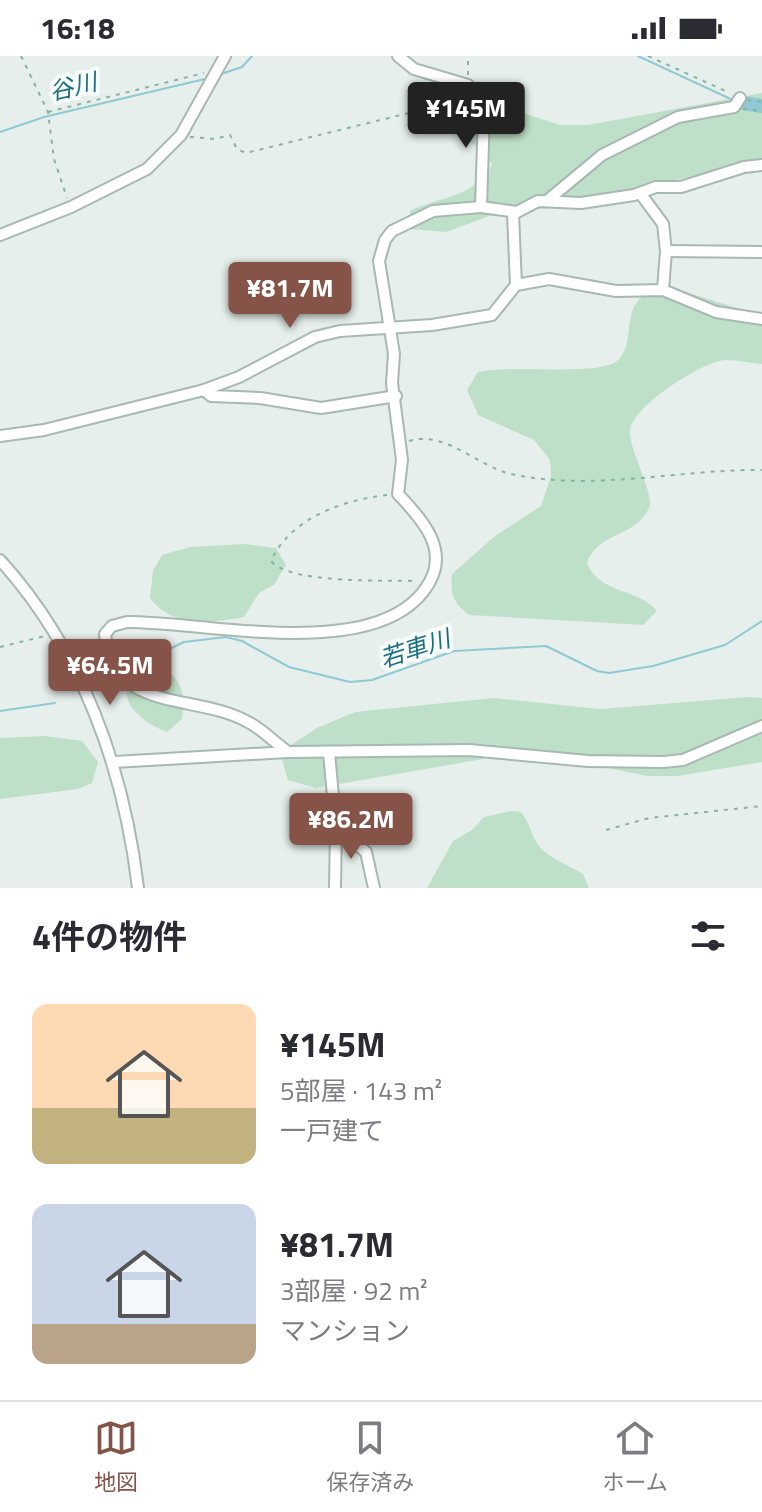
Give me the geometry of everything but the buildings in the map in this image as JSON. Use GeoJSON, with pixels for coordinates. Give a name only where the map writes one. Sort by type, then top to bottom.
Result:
{"type":"FeatureCollection","features":[{"type":"Feature","properties":{"kind":"street"},"geometry":{"type":"LineString","coordinates":[[0,235],[71,207],[147,169],[181,135],[225,56]]}},
{"type":"Feature","properties":{"kind":"street"},"geometry":{"type":"LineString","coordinates":[[398,56],[414,69],[468,85],[479,96],[484,112],[481,207]]}},
{"type":"Feature","properties":{"kind":"street"},"geometry":{"type":"LineString","coordinates":[[548,200],[614,149],[678,117],[738,102]]}},
{"type":"Feature","properties":{"kind":"street"},"geometry":{"type":"LineString","coordinates":[[288,752],[249,722],[209,707],[132,688],[119,672],[105,634],[112,626],[138,622],[269,634],[361,626],[403,610],[430,582],[437,569],[432,539],[398,494],[402,460],[392,383],[391,325],[379,261],[385,240],[392,231],[433,211],[481,207],[513,213],[538,201],[581,203],[640,193],[656,187],[681,187],[744,167],[762,165]]}},
{"type":"Feature","properties":{"kind":"street"},"geometry":{"type":"LineString","coordinates":[[640,193],[663,224],[666,251],[663,290]]}},
{"type":"Feature","properties":{"kind":"street"},"geometry":{"type":"LineString","coordinates":[[513,213],[516,285]]}},
{"type":"Feature","properties":{"kind":"street"},"geometry":{"type":"LineString","coordinates":[[666,251],[762,252]]}},
{"type":"Feature","properties":{"kind":"street"},"geometry":{"type":"LineString","coordinates":[[0,436],[44,430],[137,404],[204,390],[239,377],[279,353],[315,337],[391,325],[432,325],[492,315],[516,285],[549,279],[616,291],[663,290],[716,312],[762,319]]}},
{"type":"Feature","properties":{"kind":"street"},"geometry":{"type":"LineString","coordinates":[[204,390],[211,396],[260,398],[321,408],[396,396]]}},
{"type":"Feature","properties":{"kind":"street"},"geometry":{"type":"LineString","coordinates":[[0,560],[54,634],[83,687],[114,762],[129,822],[138,888]]}},
{"type":"Feature","properties":{"kind":"street"},"geometry":{"type":"LineString","coordinates":[[114,762],[288,752],[469,750],[588,761],[663,762],[683,760],[762,726]]}},
{"type":"Feature","properties":{"kind":"street"},"geometry":{"type":"LineString","coordinates":[[329,753],[336,828],[335,888]]}},
{"type":"Feature","properties":{"kind":"street"},"geometry":{"type":"LineString","coordinates":[[336,828],[366,852],[374,888]]}},
{"type":"Feature","properties":{"kind":"path"},"geometry":{"type":"LineString","coordinates":[[21,56],[48,115],[54,159],[71,207]]}},
{"type":"Feature","properties":{"kind":"path"},"geometry":{"type":"LineString","coordinates":[[468,56],[468,85]]}},
{"type":"Feature","properties":{"kind":"path"},"geometry":{"type":"LineString","coordinates":[[648,56],[762,111]]}},
{"type":"Feature","properties":{"kind":"path"},"geometry":{"type":"LineString","coordinates":[[48,115],[216,70]]}},
{"type":"Feature","properties":{"kind":"path"},"geometry":{"type":"LineString","coordinates":[[181,135],[215,139],[230,135],[237,149],[246,153],[479,96]]}},
{"type":"Feature","properties":{"kind":"path"},"geometry":{"type":"LineString","coordinates":[[738,102],[762,102]]}},
{"type":"Feature","properties":{"kind":"path"},"geometry":{"type":"LineString","coordinates":[[400,444],[425,438],[438,440],[492,468],[551,480],[588,481],[695,470],[762,470]]}},
{"type":"Feature","properties":{"kind":"path"},"geometry":{"type":"LineString","coordinates":[[398,494],[347,502],[323,511],[294,532],[271,561],[284,570],[319,576],[430,582]]}},
{"type":"Feature","properties":{"kind":"path"},"geometry":{"type":"LineString","coordinates":[[0,647],[54,634]]}},
{"type":"Feature","properties":{"kind":"path"},"geometry":{"type":"LineString","coordinates":[[606,830],[649,818],[762,806]]}},
{"type":"Feature","properties":{"kind":"green space"},"geometry":{"type":"Polygon","coordinates":[[[762,93],[762,160],[555,208],[503,211],[446,232],[410,229],[410,211],[468,189],[486,175],[492,165],[487,156],[443,118],[447,108],[455,105],[508,108],[560,125],[588,125],[762,93]]]}},
{"type":"Feature","properties":{"kind":"green space"},"geometry":{"type":"Polygon","coordinates":[[[657,287],[673,288],[762,316],[762,364],[725,360],[700,369],[669,387],[633,422],[631,440],[649,493],[649,508],[636,524],[599,545],[587,563],[601,580],[641,599],[657,611],[643,625],[469,615],[454,597],[452,574],[495,536],[541,506],[551,476],[550,460],[534,440],[478,415],[467,390],[478,372],[609,365],[618,360],[626,347],[633,308],[657,287]]]}},
{"type":"Feature","properties":{"kind":"green space"},"geometry":{"type":"Polygon","coordinates":[[[244,544],[276,548],[286,565],[274,585],[259,593],[244,617],[206,622],[181,619],[159,608],[150,598],[153,571],[162,555],[190,547],[244,544]]]}},
{"type":"Feature","properties":{"kind":"green space"},"geometry":{"type":"Polygon","coordinates":[[[159,667],[178,682],[183,703],[182,719],[167,732],[142,718],[128,700],[127,690],[132,681],[142,673],[159,667]]]}},
{"type":"Feature","properties":{"kind":"green space"},"geometry":{"type":"Polygon","coordinates":[[[494,698],[600,709],[762,698],[762,762],[677,776],[647,776],[556,757],[506,755],[316,788],[288,780],[282,760],[291,745],[317,728],[355,712],[494,698]]]}},
{"type":"Feature","properties":{"kind":"green space"},"geometry":{"type":"Polygon","coordinates":[[[45,736],[82,741],[98,762],[92,783],[78,789],[0,799],[0,738],[45,736]]]}},
{"type":"Feature","properties":{"kind":"green space"},"geometry":{"type":"Polygon","coordinates":[[[521,812],[543,851],[583,874],[589,888],[427,888],[453,841],[472,830],[484,817],[521,812]]]}},
{"type":"Feature","properties":{"kind":"waterway","name":"谷川"},"geometry":{"type":"LineString","coordinates":[[221,74],[242,67],[252,56]]}},
{"type":"Feature","properties":{"kind":"waterway","name":"谷川"},"geometry":{"type":"LineString","coordinates":[[638,56],[735,101]]}},
{"type":"Feature","properties":{"kind":"waterway","name":"谷川"},"geometry":{"type":"LineString","coordinates":[[0,132],[44,117],[205,79]]}},
{"type":"Feature","properties":{"kind":"waterway","name":"谷川"},"geometry":{"type":"LineString","coordinates":[[738,102],[762,106]]}},
{"type":"Feature","properties":{"kind":"waterway","name":"若車川"},"geometry":{"type":"LineString","coordinates":[[125,670],[184,642],[226,637],[242,641],[289,667],[350,682],[372,680],[454,651],[546,646],[597,671],[609,673],[653,666],[725,645],[762,621]]}},
{"type":"Feature","properties":{"kind":"waterway","name":"若車川"},"geometry":{"type":"LineString","coordinates":[[0,711],[55,703]]}}]}
